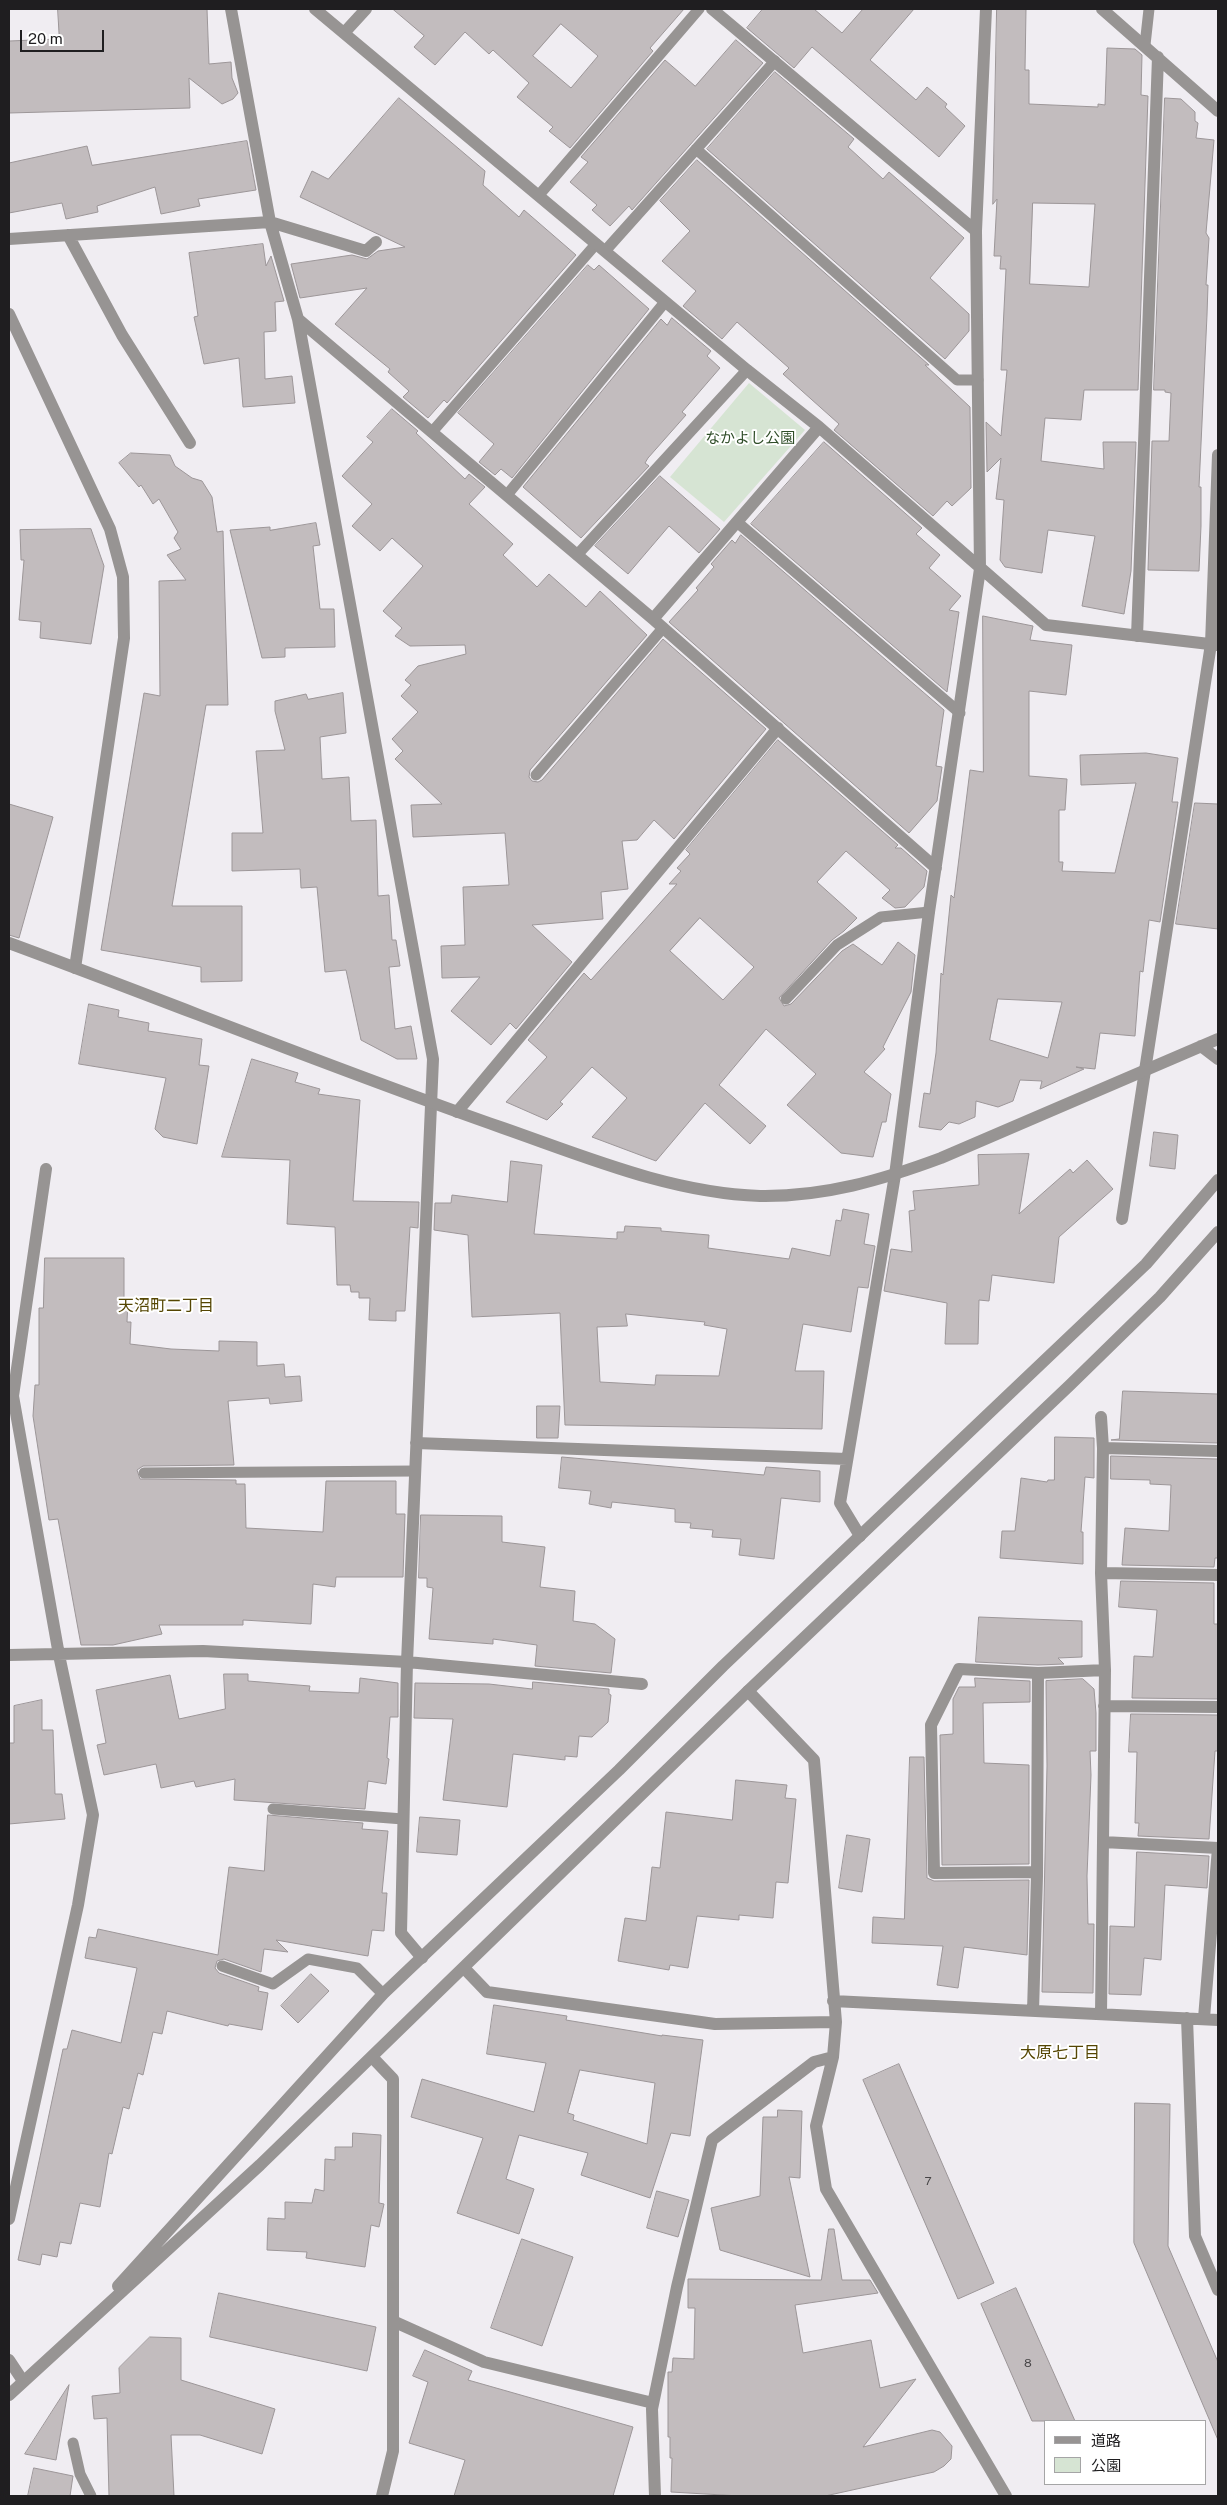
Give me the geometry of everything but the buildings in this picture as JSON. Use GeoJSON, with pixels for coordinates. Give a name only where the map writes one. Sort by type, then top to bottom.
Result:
{"type":"FeatureCollection","features":[{"type":"Feature","properties":{"kind":"street"},"geometry":{"type":"LineString","coordinates":[[231,9],[270,222],[298,319],[433,1059],[407,1662],[401,1933],[422,1958]]}},
{"type":"Feature","properties":{"kind":"street"},"geometry":{"type":"LineString","coordinates":[[315,9],[747,370],[819,427],[980,570],[1046,625],[1215,645]]}},
{"type":"Feature","properties":{"kind":"street"},"geometry":{"type":"LineString","coordinates":[[344,33],[366,9]]}},
{"type":"Feature","properties":{"kind":"street"},"geometry":{"type":"LineString","coordinates":[[712,9],[976,231]]}},
{"type":"Feature","properties":{"kind":"street"},"geometry":{"type":"LineString","coordinates":[[860,1536],[840,1503],[895,1175],[929,912],[980,570],[976,231],[986,9]]}},
{"type":"Feature","properties":{"kind":"street"},"geometry":{"type":"LineString","coordinates":[[1102,9],[1218,111]]}},
{"type":"Feature","properties":{"kind":"street"},"geometry":{"type":"LineString","coordinates":[[1138,636],[1158,57]]}},
{"type":"Feature","properties":{"kind":"street"},"geometry":{"type":"LineString","coordinates":[[9,238],[270,222],[366,251],[376,242]]}},
{"type":"Feature","properties":{"kind":"street"},"geometry":{"type":"LineString","coordinates":[[68,235],[122,335],[190,443]]}},
{"type":"Feature","properties":{"kind":"street"},"geometry":{"type":"LineString","coordinates":[[9,314],[110,529],[123,577],[124,638],[75,968]]}},
{"type":"Feature","properties":{"kind":"street"},"geometry":{"type":"LineString","coordinates":[[298,319],[653,619],[936,868]]}},
{"type":"Feature","properties":{"kind":"street"},"geometry":{"type":"LineString","coordinates":[[653,619],[819,427]]}},
{"type":"Feature","properties":{"kind":"street"},"geometry":{"type":"LineString","coordinates":[[1122,1219],[1215,645],[1218,455]]}},
{"type":"Feature","properties":{"kind":"street"},"geometry":{"type":"LineString","coordinates":[[457,1112],[778,728]]}},
{"type":"Feature","properties":{"kind":"street"},"geometry":{"type":"LineString","coordinates":[[9,943],[457,1112],[618,1168],[668,1183],[758,1196],[808,1195],[852,1187],[895,1175],[942,1158],[1218,1039]]}},
{"type":"Feature","properties":{"kind":"street"},"geometry":{"type":"LineString","coordinates":[[1201,1046],[1218,1059]]}},
{"type":"Feature","properties":{"kind":"street"},"geometry":{"type":"LineString","coordinates":[[9,2220],[78,1905],[94,1815],[59,1655],[13,1396],[46,1169]]}},
{"type":"Feature","properties":{"kind":"street"},"geometry":{"type":"LineString","coordinates":[[66,2343],[383,1994],[1146,1264],[1218,1180]]}},
{"type":"Feature","properties":{"kind":"street"},"geometry":{"type":"LineString","coordinates":[[9,2395],[260,2165],[748,1691],[1070,1385],[1160,1297],[1218,1232]]}},
{"type":"Feature","properties":{"kind":"street"},"geometry":{"type":"LineString","coordinates":[[1101,1417],[1103,1448],[1101,1573],[1105,1670],[1101,2014]]}},
{"type":"Feature","properties":{"kind":"street"},"geometry":{"type":"LineString","coordinates":[[416,1444],[847,1459]]}},
{"type":"Feature","properties":{"kind":"street"},"geometry":{"type":"LineString","coordinates":[[1103,1448],[1218,1451]]}},
{"type":"Feature","properties":{"kind":"street"},"geometry":{"type":"LineString","coordinates":[[1101,1573],[1218,1575]]}},
{"type":"Feature","properties":{"kind":"street"},"geometry":{"type":"LineString","coordinates":[[9,1655],[203,1652],[407,1662],[642,1684]]}},
{"type":"Feature","properties":{"kind":"street"},"geometry":{"type":"LineString","coordinates":[[1037,1872],[934,1873],[931,1725],[960,1670],[1038,1673],[1105,1670]]}},
{"type":"Feature","properties":{"kind":"street"},"geometry":{"type":"LineString","coordinates":[[1033,2011],[1037,1872],[1038,1673]]}},
{"type":"Feature","properties":{"kind":"street"},"geometry":{"type":"LineString","coordinates":[[748,1691],[814,1760],[836,2022],[833,2057],[816,2126],[826,2189],[1006,2496]]}},
{"type":"Feature","properties":{"kind":"street"},"geometry":{"type":"LineString","coordinates":[[1104,1706],[1218,1707]]}},
{"type":"Feature","properties":{"kind":"street"},"geometry":{"type":"LineString","coordinates":[[1104,1842],[1218,1848],[1204,2018]]}},
{"type":"Feature","properties":{"kind":"street"},"geometry":{"type":"LineString","coordinates":[[464,1968],[486,1992],[714,2024],[836,2022]]}},
{"type":"Feature","properties":{"kind":"street"},"geometry":{"type":"LineString","coordinates":[[833,2000],[1218,2020]]}},
{"type":"Feature","properties":{"kind":"street"},"geometry":{"type":"LineString","coordinates":[[1187,2018],[1195,2236],[1218,2290]]}},
{"type":"Feature","properties":{"kind":"street"},"geometry":{"type":"LineString","coordinates":[[372,2056],[394,2079],[395,2322],[393,2451],[382,2496]]}},
{"type":"Feature","properties":{"kind":"street"},"geometry":{"type":"LineString","coordinates":[[655,2496],[653,2403],[677,2288],[712,2140],[814,2062],[833,2057]]}},
{"type":"Feature","properties":{"kind":"street"},"geometry":{"type":"LineString","coordinates":[[395,2322],[484,2362],[653,2403]]}},
{"type":"Feature","properties":{"kind":"street"},"geometry":{"type":"LineString","coordinates":[[9,2360],[23,2381]]}},
{"type":"Feature","properties":{"kind":"lane"},"geometry":{"type":"LineString","coordinates":[[539,195],[699,9]]}},
{"type":"Feature","properties":{"kind":"lane"},"geometry":{"type":"LineString","coordinates":[[1145,45],[1149,9]]}},
{"type":"Feature","properties":{"kind":"lane"},"geometry":{"type":"LineString","coordinates":[[432,432],[601,247],[696,149],[774,61]]}},
{"type":"Feature","properties":{"kind":"lane"},"geometry":{"type":"LineString","coordinates":[[696,149],[958,380],[978,380]]}},
{"type":"Feature","properties":{"kind":"lane"},"geometry":{"type":"LineString","coordinates":[[507,495],[666,302]]}},
{"type":"Feature","properties":{"kind":"lane"},"geometry":{"type":"LineString","coordinates":[[577,555],[747,370]]}},
{"type":"Feature","properties":{"kind":"lane"},"geometry":{"type":"LineString","coordinates":[[737,522],[960,713]]}},
{"type":"Feature","properties":{"kind":"lane"},"geometry":{"type":"LineString","coordinates":[[536,775],[663,628]]}},
{"type":"Feature","properties":{"kind":"lane"},"geometry":{"type":"LineString","coordinates":[[786,999],[836,945],[881,917],[929,912]]}},
{"type":"Feature","properties":{"kind":"lane"},"geometry":{"type":"LineString","coordinates":[[144,1473],[415,1471]]}},
{"type":"Feature","properties":{"kind":"lane"},"geometry":{"type":"LineString","coordinates":[[273,1809],[403,1820]]}},
{"type":"Feature","properties":{"kind":"lane"},"geometry":{"type":"LineString","coordinates":[[222,1966],[274,1984],[308,1958],[357,1968],[383,1994]]}},
{"type":"Feature","properties":{"kind":"lane"},"geometry":{"type":"LineString","coordinates":[[73,2443],[80,2474],[92,2496]]}},
{"type":"Feature","properties":{"kind":"green space","name":"なかよし公園"},"geometry":{"type":"Polygon","coordinates":[[[749,383],[805,430],[724,522],[670,477],[749,383]]]}},
{"type":"Feature","properties":{"kind":"district","name":"天沼町二丁目"},"geometry":{"type":"Point","coordinates":[166,1306]}},
{"type":"Feature","properties":{"kind":"district","name":"大原七丁目"},"geometry":{"type":"Point","coordinates":[1060,2053]}}]}
